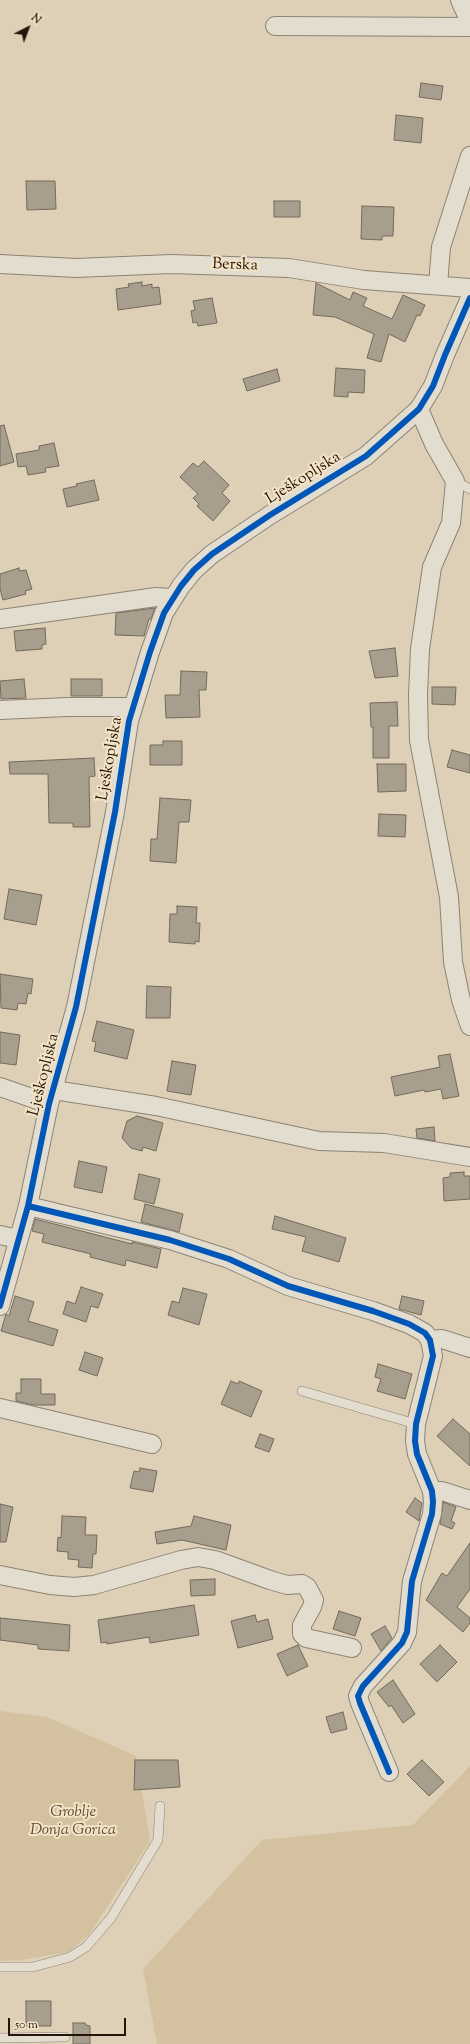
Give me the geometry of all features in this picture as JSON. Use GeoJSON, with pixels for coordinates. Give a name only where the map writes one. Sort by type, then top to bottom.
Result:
{"type":"FeatureCollection","features":[{"type":"Feature","properties":{"kind":"street"},"geometry":{"type":"LineString","coordinates":[[460,0],[470,22]]}},
{"type":"Feature","properties":{"kind":"street"},"geometry":{"type":"LineString","coordinates":[[275,26],[470,27]]}},
{"type":"Feature","properties":{"kind":"street"},"geometry":{"type":"LineString","coordinates":[[438,285],[441,248],[470,156]]}},
{"type":"Feature","properties":{"kind":"street","name":"Berska"},"geometry":{"type":"LineString","coordinates":[[0,264],[76,268],[171,264],[274,267],[364,280],[470,288]]}},
{"type":"Feature","properties":{"kind":"street","name":"Lješkopljska"},"geometry":{"type":"LineString","coordinates":[[0,1306],[28,1206],[52,1097],[76,1007],[115,812],[126,737],[132,709],[158,630],[172,598],[194,570],[212,554],[366,456],[419,409],[433,386],[470,298]]}},
{"type":"Feature","properties":{"kind":"street"},"geometry":{"type":"LineString","coordinates":[[419,409],[434,444],[462,485],[451,523],[432,567],[420,649],[418,695],[419,740],[449,897],[453,962],[470,1026]]}},
{"type":"Feature","properties":{"kind":"street"},"geometry":{"type":"LineString","coordinates":[[0,619],[156,597],[172,598]]}},
{"type":"Feature","properties":{"kind":"street"},"geometry":{"type":"LineString","coordinates":[[0,710],[67,707],[132,709]]}},
{"type":"Feature","properties":{"kind":"street"},"geometry":{"type":"LineString","coordinates":[[0,1087],[52,1097],[156,1106],[319,1140],[384,1143],[470,1157]]}},
{"type":"Feature","properties":{"kind":"street"},"geometry":{"type":"LineString","coordinates":[[28,1206],[170,1240],[229,1259],[288,1286],[373,1311],[409,1324],[425,1334],[430,1340],[432,1356],[416,1424],[415,1441],[417,1454],[432,1491],[432,1514],[412,1581],[407,1632],[402,1643],[363,1686],[358,1696],[390,1772]]}},
{"type":"Feature","properties":{"kind":"street"},"geometry":{"type":"LineString","coordinates":[[0,1235],[18,1239]]}},
{"type":"Feature","properties":{"kind":"street"},"geometry":{"type":"LineString","coordinates":[[430,1340],[442,1339],[470,1348]]}},
{"type":"Feature","properties":{"kind":"street"},"geometry":{"type":"LineString","coordinates":[[0,1408],[152,1444]]}},
{"type":"Feature","properties":{"kind":"street"},"geometry":{"type":"LineString","coordinates":[[432,1491],[442,1491],[470,1500]]}},
{"type":"Feature","properties":{"kind":"street"},"geometry":{"type":"LineString","coordinates":[[0,1575],[50,1585],[74,1587],[94,1585],[181,1560],[198,1557],[215,1560],[287,1585],[302,1584],[307,1587],[314,1600],[312,1607],[302,1625],[302,1634],[306,1638],[352,1648]]}},
{"type":"Feature","properties":{"kind":"lane"},"geometry":{"type":"LineString","coordinates":[[302,1391],[416,1424]]}},
{"type":"Feature","properties":{"kind":"lane"},"geometry":{"type":"LineString","coordinates":[[0,1967],[33,1967],[70,1957],[86,1948],[111,1918],[158,1840],[160,1806]]}},
{"type":"Feature","properties":{"kind":"lane"},"geometry":{"type":"LineString","coordinates":[[0,2038],[65,2037]]}},
{"type":"Feature","properties":{"kind":"green space","name":"Groblje Donja Gorica"},"geometry":{"type":"Polygon","coordinates":[[[0,1711],[47,1717],[136,1756],[150,1841],[88,1936],[68,1952],[21,1960],[0,1961],[0,1711]]]}},
{"type":"Feature","properties":{"kind":"green space"},"geometry":{"type":"Polygon","coordinates":[[[470,1766],[470,2044],[157,2044],[143,1969],[262,1840],[413,1825],[470,1766]]]}},
{"type":"Feature","properties":{"kind":"building"},"geometry":{"type":"Polygon","coordinates":[[[421,83],[443,86],[441,100],[419,97],[421,83]]]}},
{"type":"Feature","properties":{"kind":"building"},"geometry":{"type":"Polygon","coordinates":[[[396,115],[423,118],[421,143],[394,140],[396,115]]]}},
{"type":"Feature","properties":{"kind":"building"},"geometry":{"type":"Polygon","coordinates":[[[26,181],[55,181],[56,209],[27,210],[26,181]]]}},
{"type":"Feature","properties":{"kind":"building"},"geometry":{"type":"Polygon","coordinates":[[[274,201],[300,201],[300,217],[274,217],[274,201]]]}},
{"type":"Feature","properties":{"kind":"building"},"geometry":{"type":"Polygon","coordinates":[[[362,206],[394,207],[393,236],[382,236],[382,240],[361,239],[362,206]]]}},
{"type":"Feature","properties":{"kind":"building"},"geometry":{"type":"Polygon","coordinates":[[[142,282],[142,286],[152,284],[152,288],[159,287],[161,304],[118,310],[116,289],[129,287],[128,284],[142,282]]]}},
{"type":"Feature","properties":{"kind":"building"},"geometry":{"type":"Polygon","coordinates":[[[316,283],[350,300],[353,292],[367,298],[363,306],[392,319],[403,295],[425,305],[420,316],[417,315],[405,342],[389,334],[381,362],[367,358],[374,334],[335,317],[313,315],[316,283]]]}},
{"type":"Feature","properties":{"kind":"building"},"geometry":{"type":"Polygon","coordinates":[[[212,298],[217,323],[198,326],[197,322],[193,323],[191,311],[195,310],[193,301],[212,298]]]}},
{"type":"Feature","properties":{"kind":"building"},"geometry":{"type":"Polygon","coordinates":[[[336,368],[365,370],[364,393],[348,392],[348,397],[334,396],[336,368]]]}},
{"type":"Feature","properties":{"kind":"building"},"geometry":{"type":"Polygon","coordinates":[[[277,369],[280,381],[247,391],[243,379],[277,369]]]}},
{"type":"Feature","properties":{"kind":"building"},"geometry":{"type":"Polygon","coordinates":[[[4,425],[14,462],[0,466],[0,426],[4,425]]]}},
{"type":"Feature","properties":{"kind":"building"},"geometry":{"type":"Polygon","coordinates":[[[54,443],[59,466],[45,468],[46,472],[28,475],[26,466],[18,467],[16,454],[39,450],[39,446],[54,443]]]}},
{"type":"Feature","properties":{"kind":"building"},"geometry":{"type":"Polygon","coordinates":[[[204,461],[229,485],[222,493],[230,501],[213,521],[197,506],[199,504],[193,498],[198,494],[180,477],[193,463],[198,467],[204,461]]]}},
{"type":"Feature","properties":{"kind":"building"},"geometry":{"type":"Polygon","coordinates":[[[94,480],[99,500],[67,507],[63,489],[94,480]]]}},
{"type":"Feature","properties":{"kind":"building"},"geometry":{"type":"Polygon","coordinates":[[[19,568],[19,571],[26,570],[32,589],[25,591],[26,594],[3,600],[0,589],[0,574],[19,568]]]}},
{"type":"Feature","properties":{"kind":"building"},"geometry":{"type":"Polygon","coordinates":[[[155,608],[151,619],[149,619],[144,636],[115,635],[116,613],[155,608]]]}},
{"type":"Feature","properties":{"kind":"building"},"geometry":{"type":"Polygon","coordinates":[[[45,628],[46,644],[42,645],[42,649],[16,651],[14,631],[45,628]]]}},
{"type":"Feature","properties":{"kind":"building"},"geometry":{"type":"Polygon","coordinates":[[[395,648],[398,676],[375,678],[369,651],[395,648]]]}},
{"type":"Feature","properties":{"kind":"building"},"geometry":{"type":"Polygon","coordinates":[[[181,671],[207,672],[206,690],[199,690],[200,717],[166,718],[165,695],[180,695],[181,671]]]}},
{"type":"Feature","properties":{"kind":"building"},"geometry":{"type":"Polygon","coordinates":[[[24,679],[26,698],[1,699],[0,681],[24,679]]]}},
{"type":"Feature","properties":{"kind":"building"},"geometry":{"type":"Polygon","coordinates":[[[71,679],[102,679],[102,696],[71,696],[71,679]]]}},
{"type":"Feature","properties":{"kind":"building"},"geometry":{"type":"Polygon","coordinates":[[[432,687],[456,687],[455,705],[432,704],[432,687]]]}},
{"type":"Feature","properties":{"kind":"building"},"geometry":{"type":"Polygon","coordinates":[[[397,702],[398,726],[389,726],[389,758],[373,758],[373,727],[371,727],[370,703],[397,702]]]}},
{"type":"Feature","properties":{"kind":"building"},"geometry":{"type":"Polygon","coordinates":[[[163,741],[182,741],[182,765],[150,765],[150,745],[163,745],[163,741]]]}},
{"type":"Feature","properties":{"kind":"building"},"geometry":{"type":"Polygon","coordinates":[[[452,750],[470,755],[470,773],[447,767],[452,750]]]}},
{"type":"Feature","properties":{"kind":"building"},"geometry":{"type":"Polygon","coordinates":[[[94,758],[95,776],[89,777],[90,827],[73,827],[73,823],[49,823],[48,774],[10,774],[9,762],[94,758]]]}},
{"type":"Feature","properties":{"kind":"building"},"geometry":{"type":"Polygon","coordinates":[[[377,764],[406,764],[406,791],[378,792],[377,764]]]}},
{"type":"Feature","properties":{"kind":"building"},"geometry":{"type":"Polygon","coordinates":[[[160,798],[191,800],[189,822],[179,822],[176,863],[150,861],[151,839],[157,839],[160,798]]]}},
{"type":"Feature","properties":{"kind":"building"},"geometry":{"type":"Polygon","coordinates":[[[379,814],[406,815],[405,837],[378,836],[379,814]]]}},
{"type":"Feature","properties":{"kind":"building"},"geometry":{"type":"Polygon","coordinates":[[[9,889],[42,895],[36,925],[4,919],[9,889]]]}},
{"type":"Feature","properties":{"kind":"building"},"geometry":{"type":"Polygon","coordinates":[[[177,906],[197,907],[196,923],[200,923],[199,942],[195,941],[195,944],[169,942],[170,914],[177,914],[177,906]]]}},
{"type":"Feature","properties":{"kind":"building"},"geometry":{"type":"Polygon","coordinates":[[[0,974],[33,979],[31,994],[28,993],[26,1004],[18,1003],[17,1010],[1,1008],[0,974]]]}},
{"type":"Feature","properties":{"kind":"building"},"geometry":{"type":"Polygon","coordinates":[[[147,986],[171,987],[170,1018],[146,1018],[147,986]]]}},
{"type":"Feature","properties":{"kind":"building"},"geometry":{"type":"Polygon","coordinates":[[[97,1021],[134,1030],[127,1059],[94,1051],[96,1042],[92,1041],[97,1021]]]}},
{"type":"Feature","properties":{"kind":"building"},"geometry":{"type":"Polygon","coordinates":[[[0,1032],[20,1035],[16,1065],[0,1063],[0,1032]]]}},
{"type":"Feature","properties":{"kind":"building"},"geometry":{"type":"Polygon","coordinates":[[[450,1054],[459,1096],[443,1099],[441,1089],[425,1092],[424,1090],[395,1096],[391,1077],[440,1067],[438,1056],[450,1054]]]}},
{"type":"Feature","properties":{"kind":"building"},"geometry":{"type":"Polygon","coordinates":[[[172,1061],[196,1065],[191,1095],[167,1091],[172,1061]]]}},
{"type":"Feature","properties":{"kind":"building"},"geometry":{"type":"Polygon","coordinates":[[[137,1116],[163,1123],[156,1151],[143,1147],[142,1151],[131,1148],[122,1138],[127,1121],[137,1116]]]}},
{"type":"Feature","properties":{"kind":"building"},"geometry":{"type":"Polygon","coordinates":[[[434,1127],[435,1141],[417,1138],[416,1129],[434,1127]]]}},
{"type":"Feature","properties":{"kind":"building"},"geometry":{"type":"Polygon","coordinates":[[[79,1161],[107,1167],[102,1193],[74,1187],[79,1161]]]}},
{"type":"Feature","properties":{"kind":"building"},"geometry":{"type":"Polygon","coordinates":[[[464,1172],[464,1176],[470,1176],[470,1199],[444,1201],[443,1178],[450,1177],[450,1173],[464,1172]]]}},
{"type":"Feature","properties":{"kind":"building"},"geometry":{"type":"Polygon","coordinates":[[[139,1174],[160,1179],[154,1204],[134,1199],[139,1174]]]}},
{"type":"Feature","properties":{"kind":"building"},"geometry":{"type":"Polygon","coordinates":[[[145,1204],[183,1214],[179,1232],[141,1222],[145,1204]]]}},
{"type":"Feature","properties":{"kind":"building"},"geometry":{"type":"Polygon","coordinates":[[[275,1216],[346,1238],[339,1262],[302,1251],[306,1237],[272,1229],[275,1216]]]}},
{"type":"Feature","properties":{"kind":"building"},"geometry":{"type":"Polygon","coordinates":[[[35,1219],[132,1244],[132,1242],[161,1249],[157,1268],[126,1260],[125,1266],[90,1257],[91,1254],[42,1242],[44,1234],[32,1231],[35,1219]]]}},
{"type":"Feature","properties":{"kind":"building"},"geometry":{"type":"Polygon","coordinates":[[[81,1287],[103,1294],[98,1308],[91,1306],[86,1322],[63,1314],[67,1301],[75,1304],[81,1287]]]}},
{"type":"Feature","properties":{"kind":"building"},"geometry":{"type":"Polygon","coordinates":[[[183,1288],[207,1294],[199,1325],[168,1315],[172,1301],[179,1303],[183,1288]]]}},
{"type":"Feature","properties":{"kind":"building"},"geometry":{"type":"Polygon","coordinates":[[[15,1296],[34,1302],[28,1321],[58,1330],[53,1346],[1,1331],[6,1314],[9,1316],[15,1296]]]}},
{"type":"Feature","properties":{"kind":"building"},"geometry":{"type":"Polygon","coordinates":[[[402,1296],[424,1301],[421,1315],[399,1309],[402,1296]]]}},
{"type":"Feature","properties":{"kind":"building"},"geometry":{"type":"Polygon","coordinates":[[[85,1352],[103,1358],[97,1376],[79,1370],[85,1352]]]}},
{"type":"Feature","properties":{"kind":"building"},"geometry":{"type":"Polygon","coordinates":[[[378,1364],[412,1374],[405,1399],[377,1391],[381,1379],[375,1377],[378,1364]]]}},
{"type":"Feature","properties":{"kind":"building"},"geometry":{"type":"Polygon","coordinates":[[[21,1379],[41,1379],[41,1394],[55,1394],[55,1405],[34,1405],[16,1401],[16,1393],[21,1393],[21,1379]]]}},
{"type":"Feature","properties":{"kind":"building"},"geometry":{"type":"Polygon","coordinates":[[[231,1381],[238,1384],[239,1381],[262,1391],[251,1417],[221,1404],[231,1381]]]}},
{"type":"Feature","properties":{"kind":"building"},"geometry":{"type":"Polygon","coordinates":[[[453,1419],[470,1434],[470,1466],[437,1436],[453,1419]]]}},
{"type":"Feature","properties":{"kind":"building"},"geometry":{"type":"Polygon","coordinates":[[[260,1434],[274,1439],[269,1452],[255,1447],[260,1434]]]}},
{"type":"Feature","properties":{"kind":"building"},"geometry":{"type":"Polygon","coordinates":[[[140,1468],[157,1471],[153,1492],[130,1488],[134,1471],[139,1472],[140,1468]]]}},
{"type":"Feature","properties":{"kind":"building"},"geometry":{"type":"Polygon","coordinates":[[[415,1498],[422,1503],[419,1521],[406,1512],[415,1498]]]}},
{"type":"Feature","properties":{"kind":"building"},"geometry":{"type":"Polygon","coordinates":[[[443,1502],[456,1507],[451,1521],[455,1523],[452,1529],[440,1524],[443,1502]]]}},
{"type":"Feature","properties":{"kind":"building"},"geometry":{"type":"Polygon","coordinates":[[[0,1504],[13,1507],[6,1542],[0,1542],[0,1504]]]}},
{"type":"Feature","properties":{"kind":"building"},"geometry":{"type":"Polygon","coordinates":[[[62,1516],[86,1517],[85,1535],[97,1535],[96,1554],[93,1554],[92,1568],[78,1567],[79,1560],[68,1559],[68,1552],[57,1551],[58,1537],[61,1538],[62,1516]]]}},
{"type":"Feature","properties":{"kind":"building"},"geometry":{"type":"Polygon","coordinates":[[[194,1516],[231,1525],[226,1550],[182,1540],[157,1544],[155,1532],[191,1526],[194,1516]]]}},
{"type":"Feature","properties":{"kind":"building"},"geometry":{"type":"Polygon","coordinates":[[[470,1543],[470,1589],[457,1607],[470,1618],[470,1623],[463,1632],[426,1600],[442,1573],[447,1576],[470,1543]]]}},
{"type":"Feature","properties":{"kind":"building"},"geometry":{"type":"Polygon","coordinates":[[[215,1579],[215,1595],[191,1596],[190,1580],[215,1579]]]}},
{"type":"Feature","properties":{"kind":"building"},"geometry":{"type":"Polygon","coordinates":[[[194,1605],[199,1635],[150,1643],[149,1637],[107,1644],[107,1642],[101,1643],[98,1620],[194,1605]]]}},
{"type":"Feature","properties":{"kind":"building"},"geometry":{"type":"Polygon","coordinates":[[[339,1611],[361,1618],[355,1636],[333,1629],[339,1611]]]}},
{"type":"Feature","properties":{"kind":"building"},"geometry":{"type":"Polygon","coordinates":[[[255,1615],[257,1622],[268,1619],[273,1639],[238,1648],[231,1621],[255,1615]]]}},
{"type":"Feature","properties":{"kind":"building"},"geometry":{"type":"Polygon","coordinates":[[[0,1618],[70,1625],[69,1651],[38,1649],[38,1645],[0,1640],[0,1618]]]}},
{"type":"Feature","properties":{"kind":"building"},"geometry":{"type":"Polygon","coordinates":[[[385,1626],[392,1638],[381,1651],[371,1634],[385,1626]]]}},
{"type":"Feature","properties":{"kind":"building"},"geometry":{"type":"Polygon","coordinates":[[[298,1645],[308,1666],[287,1676],[277,1654],[298,1645]]]}},
{"type":"Feature","properties":{"kind":"building"},"geometry":{"type":"Polygon","coordinates":[[[440,1645],[457,1662],[437,1682],[420,1664],[440,1645]]]}},
{"type":"Feature","properties":{"kind":"building"},"geometry":{"type":"Polygon","coordinates":[[[393,1680],[415,1714],[403,1723],[391,1705],[389,1707],[377,1692],[393,1680]]]}},
{"type":"Feature","properties":{"kind":"building"},"geometry":{"type":"Polygon","coordinates":[[[343,1712],[347,1729],[331,1733],[326,1717],[343,1712]]]}},
{"type":"Feature","properties":{"kind":"building"},"geometry":{"type":"Polygon","coordinates":[[[135,1760],[178,1760],[180,1787],[134,1790],[135,1760]]]}},
{"type":"Feature","properties":{"kind":"building"},"geometry":{"type":"Polygon","coordinates":[[[422,1760],[444,1782],[429,1796],[407,1774],[422,1760]]]}},
{"type":"Feature","properties":{"kind":"building"},"geometry":{"type":"Polygon","coordinates":[[[26,2001],[51,2001],[51,2026],[26,2026],[26,2001]]]}},
{"type":"Feature","properties":{"kind":"building"},"geometry":{"type":"Polygon","coordinates":[[[73,2023],[85,2023],[86,2025],[90,2026],[90,2044],[73,2044],[73,2023]]]}},
{"type":"Feature","properties":{"kind":"cycle path"},"geometry":{"type":"LineString","coordinates":[[0,1306],[28,1206],[49,1104],[76,1007],[115,812],[129,721],[150,652],[164,613],[181,586],[194,570],[212,554],[270,515],[366,456],[419,409],[433,386],[470,298]]}},
{"type":"Feature","properties":{"kind":"cycle path"},"geometry":{"type":"LineString","coordinates":[[28,1206],[170,1240],[229,1259],[288,1286],[373,1311],[409,1324],[425,1333],[430,1340],[433,1356],[416,1424],[415,1441],[417,1454],[432,1491],[432,1514],[412,1581],[407,1632],[402,1643],[363,1686],[358,1696],[389,1772]]}}]}
